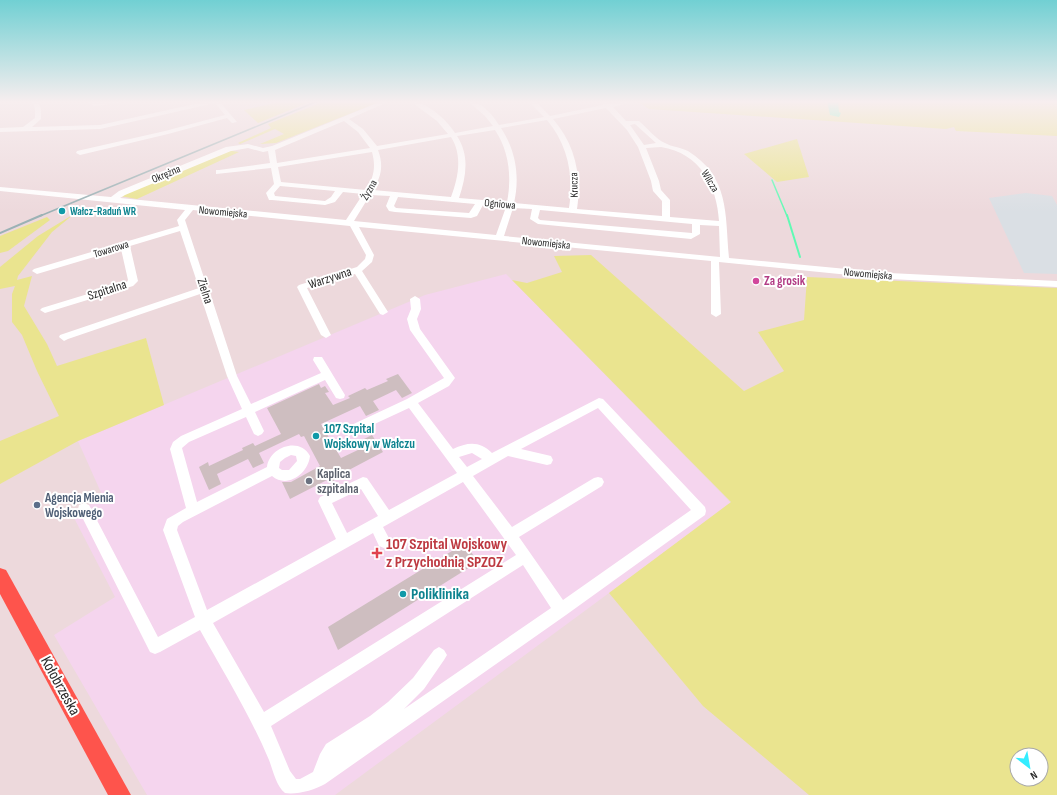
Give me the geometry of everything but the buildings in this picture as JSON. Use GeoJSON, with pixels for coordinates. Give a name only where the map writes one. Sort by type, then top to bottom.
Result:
{"type":"FeatureCollection","features":[{"type":"Feature","properties":{"kind":"main road","name":"Kołobrzeska"},"geometry":{"type":"LineString","coordinates":[[0,576],[120,795]]}},
{"type":"Feature","properties":{"kind":"street"},"geometry":{"type":"LineString","coordinates":[[80,153],[144,138]]}},
{"type":"Feature","properties":{"kind":"street","name":"Okrężna"},"geometry":{"type":"LineString","coordinates":[[111,201],[122,193],[223,151],[248,146],[263,150],[271,149],[298,138]]}},
{"type":"Feature","properties":{"kind":"street","name":"Żyzna"},"geometry":{"type":"LineString","coordinates":[[351,224],[379,171],[376,149],[368,138]]}},
{"type":"Feature","properties":{"kind":"street"},"geometry":{"type":"LineString","coordinates":[[219,172],[284,165],[437,138]]}},
{"type":"Feature","properties":{"kind":"street"},"geometry":{"type":"LineString","coordinates":[[454,200],[460,186],[462,172],[461,152],[455,138]]}},
{"type":"Feature","properties":{"kind":"street"},"geometry":{"type":"LineString","coordinates":[[499,238],[510,210],[513,176],[512,163],[503,138]]}},
{"type":"Feature","properties":{"kind":"street","name":"Krucza"},"geometry":{"type":"LineString","coordinates":[[563,138],[574,164],[575,193],[573,211]]}},
{"type":"Feature","properties":{"kind":"street"},"geometry":{"type":"LineString","coordinates":[[636,138],[642,146],[655,180],[657,191],[666,200],[666,219]]}},
{"type":"Feature","properties":{"kind":"street"},"geometry":{"type":"LineString","coordinates":[[654,138],[662,145]]}},
{"type":"Feature","properties":{"kind":"street","name":"Wilcza"},"geometry":{"type":"LineString","coordinates":[[642,146],[662,145],[681,151],[691,157],[706,170],[718,191],[722,212],[725,260]]}},
{"type":"Feature","properties":{"kind":"street"},"geometry":{"type":"LineString","coordinates":[[271,149],[278,184],[270,194],[272,198],[325,203],[331,202],[340,190]]}},
{"type":"Feature","properties":{"kind":"street","name":"Ogniowa"},"geometry":{"type":"LineString","coordinates":[[278,184],[722,224]]}},
{"type":"Feature","properties":{"kind":"street","name":"Nowomiejska"},"geometry":{"type":"LineString","coordinates":[[0,190],[890,276],[1057,284]]}},
{"type":"Feature","properties":{"kind":"street","name":"Nowomiejska"},"geometry":{"type":"LineString","coordinates":[[0,195],[35,194]]}},
{"type":"Feature","properties":{"kind":"street"},"geometry":{"type":"LineString","coordinates":[[395,195],[390,206],[395,210],[471,216],[474,214],[480,203]]}},
{"type":"Feature","properties":{"kind":"street"},"geometry":{"type":"LineString","coordinates":[[536,207],[534,219],[538,222],[691,236],[696,234],[696,222]]}},
{"type":"Feature","properties":{"kind":"street"},"geometry":{"type":"LineString","coordinates":[[184,227],[181,220],[190,209]]}},
{"type":"Feature","properties":{"kind":"street","name":"Warzywna"},"geometry":{"type":"LineString","coordinates":[[326,335],[302,287],[357,270],[369,260],[370,255],[351,224]]}},
{"type":"Feature","properties":{"kind":"street","name":"Towarowa"},"geometry":{"type":"LineString","coordinates":[[37,271],[184,227]]}},
{"type":"Feature","properties":{"kind":"street","name":"Zielna"},"geometry":{"type":"LineString","coordinates":[[184,227],[232,376],[258,431]]}},
{"type":"Feature","properties":{"kind":"street","name":"Szpitalna"},"geometry":{"type":"LineString","coordinates":[[45,310],[130,284],[133,281],[125,245]]}},
{"type":"Feature","properties":{"kind":"street"},"geometry":{"type":"LineString","coordinates":[[715,259],[716,314]]}},
{"type":"Feature","properties":{"kind":"street"},"geometry":{"type":"LineString","coordinates":[[357,270],[384,312]]}},
{"type":"Feature","properties":{"kind":"street"},"geometry":{"type":"LineString","coordinates":[[64,337],[205,289]]}},
{"type":"Feature","properties":{"kind":"street"},"geometry":{"type":"LineString","coordinates":[[349,431],[410,402],[445,383],[450,378],[415,330],[412,319],[416,309],[415,299]]}},
{"type":"Feature","properties":{"kind":"street"},"geometry":{"type":"LineString","coordinates":[[318,360],[340,395]]}},
{"type":"Feature","properties":{"kind":"street"},"geometry":{"type":"LineString","coordinates":[[193,510],[176,447],[185,439],[327,375]]}},
{"type":"Feature","properties":{"kind":"street"},"geometry":{"type":"LineString","coordinates":[[410,402],[510,535],[561,610]]}},
{"type":"Feature","properties":{"kind":"street"},"geometry":{"type":"LineString","coordinates":[[84,509],[155,646],[203,620],[344,542],[491,460],[599,402],[700,511],[320,778],[302,788],[291,787],[284,777],[260,723],[203,620],[170,530],[172,523],[178,518],[273,470]]}},
{"type":"Feature","properties":{"kind":"street"},"geometry":{"type":"LineString","coordinates":[[451,456],[464,449],[478,448],[491,460]]}},
{"type":"Feature","properties":{"kind":"street"},"geometry":{"type":"LineString","coordinates":[[508,451],[547,460]]}},
{"type":"Feature","properties":{"kind":"street"},"geometry":{"type":"LineString","coordinates":[[344,542],[324,501],[363,482],[387,518]]}},
{"type":"Feature","properties":{"kind":"street"},"geometry":{"type":"LineString","coordinates":[[510,535],[598,482]]}},
{"type":"Feature","properties":{"kind":"street"},"geometry":{"type":"LineString","coordinates":[[375,524],[384,542]]}},
{"type":"Feature","properties":{"kind":"street"},"geometry":{"type":"LineString","coordinates":[[260,723],[524,557]]}},
{"type":"Feature","properties":{"kind":"street"},"geometry":{"type":"LineString","coordinates":[[320,778],[332,749],[376,722],[396,706],[431,667],[439,655]]}},
{"type":"Feature","properties":{"kind":"shaded area"},"geometry":{"type":"Polygon","coordinates":[[[249,138],[254,138],[240,144],[238,143],[249,138]]]}},
{"type":"Feature","properties":{"kind":"shaded area"},"geometry":{"type":"Polygon","coordinates":[[[274,138],[288,138],[276,143],[260,144],[274,138]]]}},
{"type":"Feature","properties":{"kind":"shaded area"},"geometry":{"type":"Polygon","coordinates":[[[797,139],[809,177],[777,182],[744,154],[797,139]]]}},
{"type":"Feature","properties":{"kind":"shaded area"},"geometry":{"type":"Polygon","coordinates":[[[226,150],[239,152],[137,199],[120,196],[226,150]]]}},
{"type":"Feature","properties":{"kind":"shaded area"},"geometry":{"type":"Polygon","coordinates":[[[1026,193],[1052,196],[1057,205],[1057,274],[1024,273],[989,198],[1026,193]]]}},
{"type":"Feature","properties":{"kind":"shaded area"},"geometry":{"type":"Polygon","coordinates":[[[74,214],[52,232],[18,276],[17,280],[32,276],[24,306],[47,344],[57,366],[146,338],[164,405],[78,441],[0,484],[0,441],[59,416],[37,371],[22,335],[12,322],[12,294],[15,286],[0,289],[0,267],[38,236],[74,214]]]}},
{"type":"Feature","properties":{"kind":"shaded area"},"geometry":{"type":"Polygon","coordinates":[[[47,217],[50,220],[8,251],[0,253],[0,236],[47,217]]]}},
{"type":"Feature","properties":{"kind":"shaded area"},"geometry":{"type":"Polygon","coordinates":[[[591,255],[744,391],[784,371],[758,332],[804,320],[807,277],[1057,288],[1057,795],[809,795],[703,706],[609,593],[731,502],[512,280],[527,283],[562,272],[554,256],[591,255]]]}},
{"type":"Feature","properties":{"kind":"shaded area","name":"107 Szpital Wojskowy z Przychodnią SPZOZ"},"geometry":{"type":"Polygon","coordinates":[[[506,274],[731,503],[335,795],[147,795],[54,635],[115,597],[72,514],[103,497],[78,441],[425,295],[506,274]]]}},
{"type":"Feature","properties":{"kind":"waterway"},"geometry":{"type":"LineString","coordinates":[[772,180],[787,216]]}},
{"type":"Feature","properties":{"kind":"waterway"},"geometry":{"type":"LineString","coordinates":[[787,215],[800,257]]}},
{"type":"Feature","properties":{"kind":"railway"},"geometry":{"type":"LineString","coordinates":[[40,216],[228,138]]}},
{"type":"Feature","properties":{"kind":"railway"},"geometry":{"type":"LineString","coordinates":[[0,233],[42,215]]}},
{"type":"Feature","properties":{"kind":"place","name":"Wałcz-Raduń WR"},"geometry":{"type":"Point","coordinates":[62,211]}},
{"type":"Feature","properties":{"kind":"place","name":"Za grosik"},"geometry":{"type":"Point","coordinates":[756,281]}},
{"type":"Feature","properties":{"kind":"place","name":"107 Szpital Wojskowy w Wałczu"},"geometry":{"type":"Point","coordinates":[316,436]}},
{"type":"Feature","properties":{"kind":"place","name":"Kaplica szpitalna"},"geometry":{"type":"Point","coordinates":[309,481]}},
{"type":"Feature","properties":{"kind":"place","name":"Agencja Mienia Wojskowego"},"geometry":{"type":"Point","coordinates":[37,505]}},
{"type":"Feature","properties":{"kind":"place","name":"107 Szpital Wojskowy z Przychodnią SPZOZ"},"geometry":{"type":"Point","coordinates":[377,553]}},
{"type":"Feature","properties":{"kind":"place","name":"Poliklinika"},"geometry":{"type":"Point","coordinates":[403,594]}}]}
